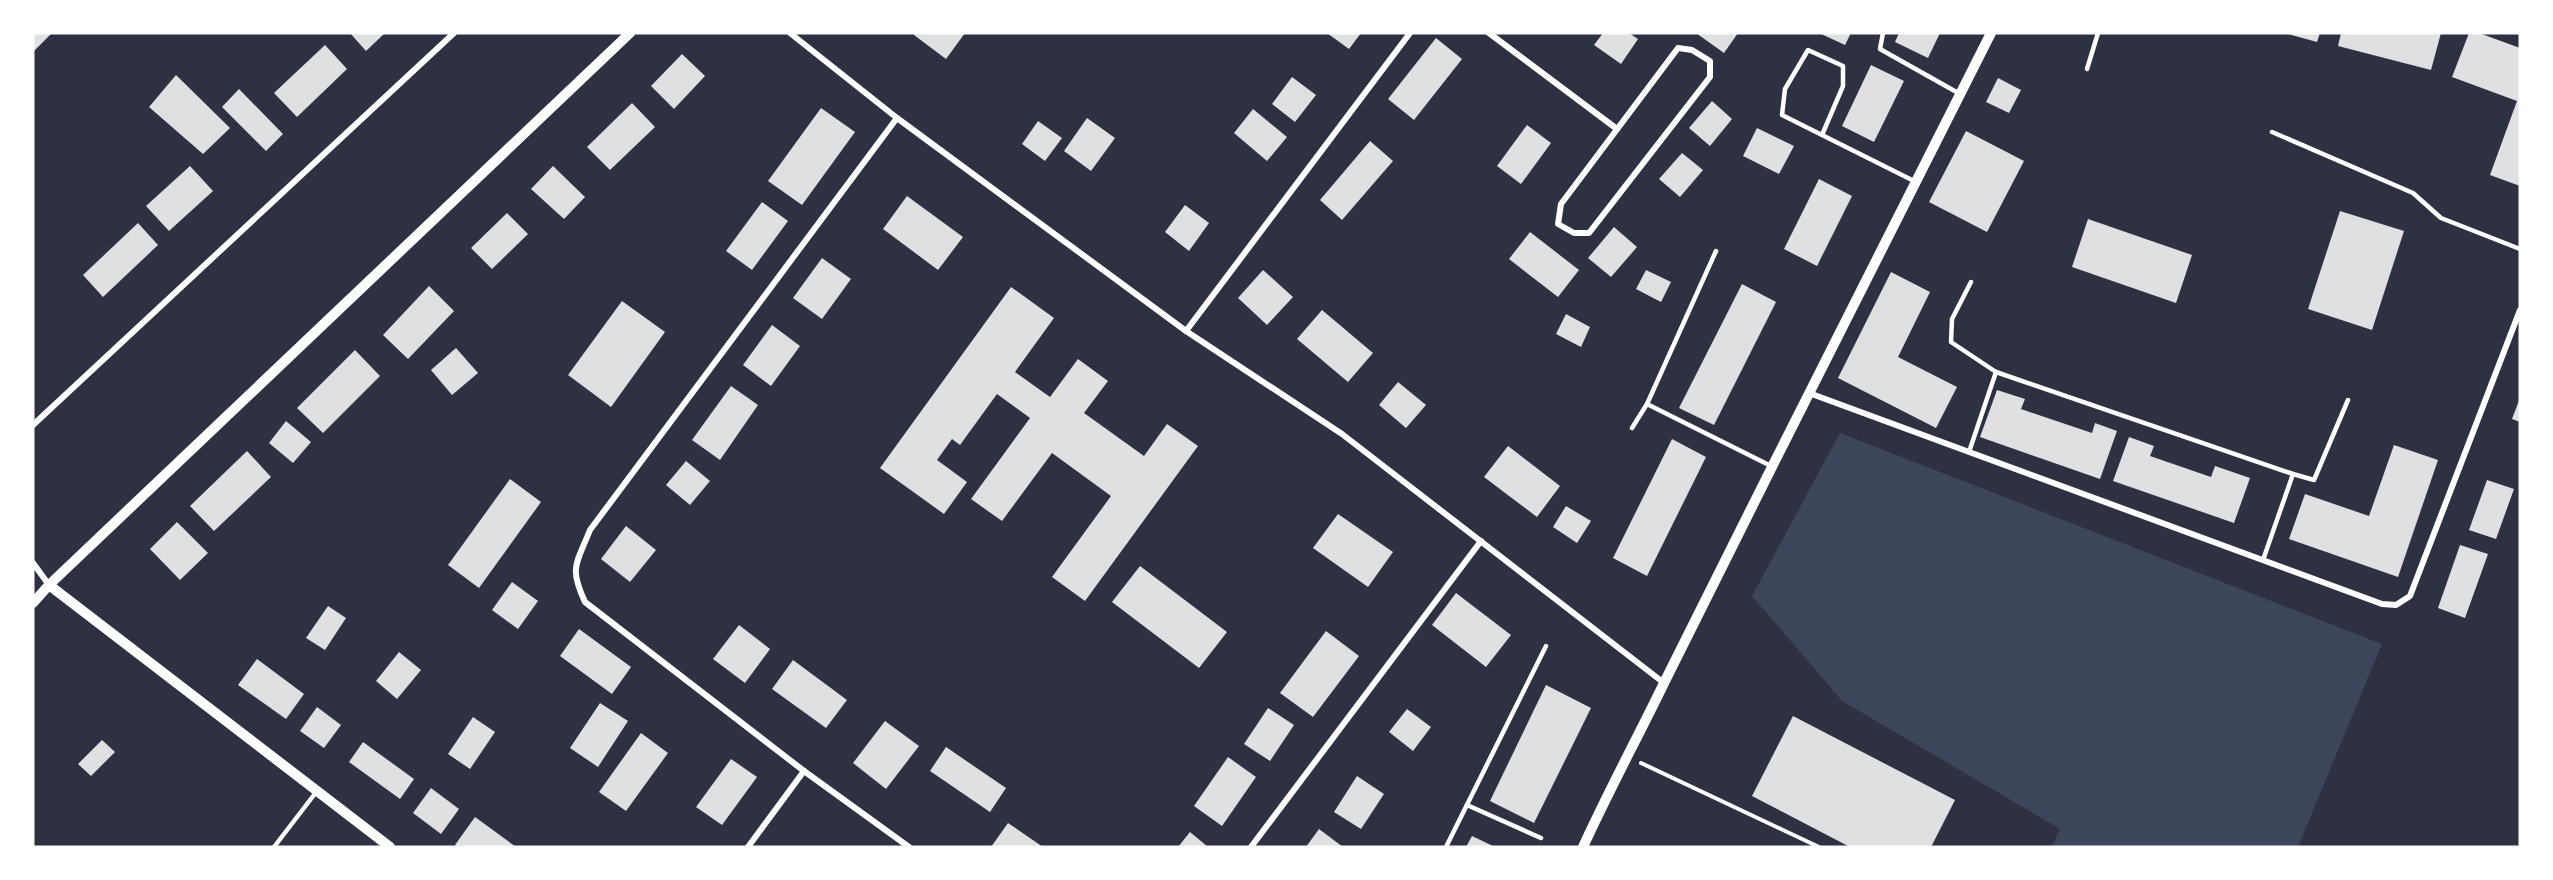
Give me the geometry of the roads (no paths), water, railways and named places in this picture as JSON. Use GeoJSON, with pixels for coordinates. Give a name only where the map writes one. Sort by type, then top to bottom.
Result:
{"type":"FeatureCollection","features":[{"type":"Feature","properties":{"kind":"street"},"geometry":{"type":"LineString","coordinates":[[33,425],[454,33]]}},
{"type":"Feature","properties":{"kind":"street"},"geometry":{"type":"LineString","coordinates":[[33,603],[49,585],[630,33]]}},
{"type":"Feature","properties":{"kind":"street"},"geometry":{"type":"LineString","coordinates":[[790,33],[897,118],[1186,330],[1342,434],[1664,683]]}},
{"type":"Feature","properties":{"kind":"street"},"geometry":{"type":"LineString","coordinates":[[1186,330],[1410,33]]}},
{"type":"Feature","properties":{"kind":"street"},"geometry":{"type":"LineString","coordinates":[[1489,33],[1617,129]]}},
{"type":"Feature","properties":{"kind":"street"},"geometry":{"type":"LineString","coordinates":[[1583,847],[1771,466],[1991,33]]}},
{"type":"Feature","properties":{"kind":"street"},"geometry":{"type":"LineString","coordinates":[[1678,48],[1692,50],[1710,62],[1710,77],[1589,233],[1574,233],[1558,224],[1561,204],[1617,129],[1678,48]]}},
{"type":"Feature","properties":{"kind":"street"},"geometry":{"type":"LineString","coordinates":[[897,118],[590,530],[574,578],[585,602],[804,771],[909,847]]}},
{"type":"Feature","properties":{"kind":"street"},"geometry":{"type":"LineString","coordinates":[[1809,393],[2382,604],[2396,605],[2409,596],[2520,310]]}},
{"type":"Feature","properties":{"kind":"street"},"geometry":{"type":"LineString","coordinates":[[1251,847],[1481,541]]}},
{"type":"Feature","properties":{"kind":"street"},"geometry":{"type":"LineString","coordinates":[[33,563],[49,585],[390,847]]}},
{"type":"Feature","properties":{"kind":"street"},"geometry":{"type":"LineString","coordinates":[[748,847],[804,771]]}},
{"type":"Feature","properties":{"kind":"lane"},"geometry":{"type":"LineString","coordinates":[[1883,33],[1880,49],[1960,94]]}},
{"type":"Feature","properties":{"kind":"lane"},"geometry":{"type":"LineString","coordinates":[[2087,69],[2097,33]]}},
{"type":"Feature","properties":{"kind":"lane"},"geometry":{"type":"LineString","coordinates":[[1822,135],[1843,86],[1843,66],[1808,50],[1785,89],[1782,115],[1822,135],[1916,182]]}},
{"type":"Feature","properties":{"kind":"lane"},"geometry":{"type":"LineString","coordinates":[[2272,132],[2413,193],[2441,218],[2520,249]]}},
{"type":"Feature","properties":{"kind":"lane"},"geometry":{"type":"LineString","coordinates":[[1632,428],[1647,404],[1716,251]]}},
{"type":"Feature","properties":{"kind":"lane"},"geometry":{"type":"LineString","coordinates":[[1971,282],[1952,319],[1951,342],[1996,372],[2293,474],[2314,480],[2348,400]]}},
{"type":"Feature","properties":{"kind":"lane"},"geometry":{"type":"LineString","coordinates":[[1969,452],[1996,372]]}},
{"type":"Feature","properties":{"kind":"lane"},"geometry":{"type":"LineString","coordinates":[[1647,404],[1771,466]]}},
{"type":"Feature","properties":{"kind":"lane"},"geometry":{"type":"LineString","coordinates":[[2263,560],[2293,474]]}},
{"type":"Feature","properties":{"kind":"lane"},"geometry":{"type":"LineString","coordinates":[[1446,847],[1546,646]]}},
{"type":"Feature","properties":{"kind":"lane"},"geometry":{"type":"LineString","coordinates":[[274,847],[317,791]]}},
{"type":"Feature","properties":{"kind":"lane"},"geometry":{"type":"LineString","coordinates":[[1467,805],[1541,838]]}}]}
